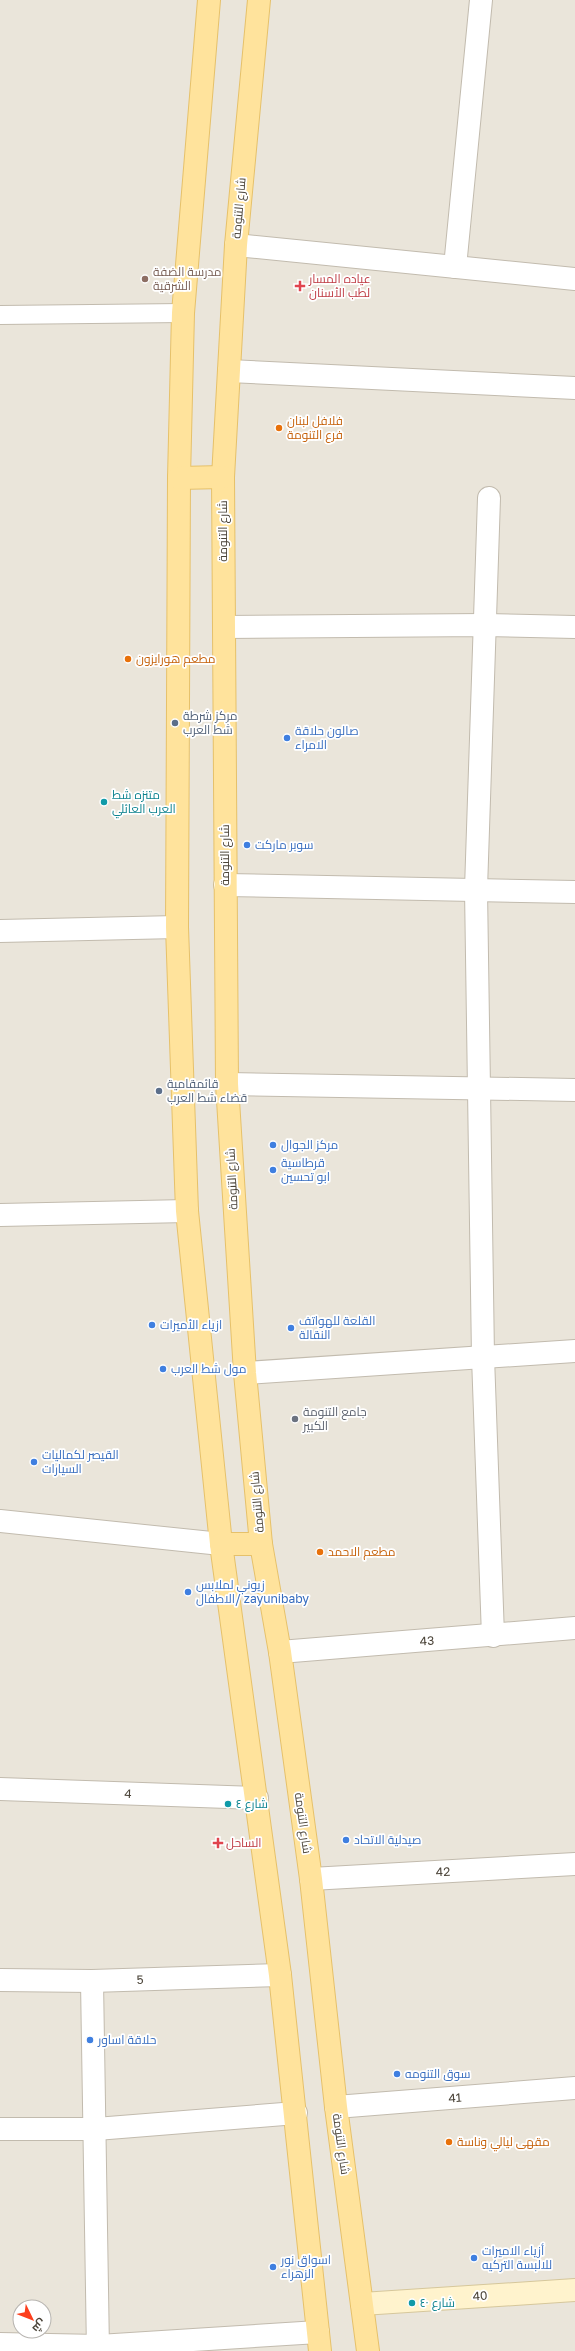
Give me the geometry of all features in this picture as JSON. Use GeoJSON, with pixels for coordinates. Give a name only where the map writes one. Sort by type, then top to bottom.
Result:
{"type":"FeatureCollection","features":[{"type":"Feature","properties":{"kind":"main road"},"geometry":{"type":"LineString","coordinates":[[209,0],[183,313],[179,478],[177,927],[187,1211],[221,1544],[257,1798],[280,1975],[296,2113],[319,2341]]}},
{"type":"Feature","properties":{"kind":"main road","name":"شارع التنومة"},"geometry":{"type":"LineString","coordinates":[[259,0],[236,245],[223,477],[227,1084],[245,1373],[261,1544],[280,1652],[311,1879],[336,2107],[368,2351]]}},
{"type":"Feature","properties":{"kind":"main road"},"geometry":{"type":"LineString","coordinates":[[179,478],[223,477]]}},
{"type":"Feature","properties":{"kind":"main road"},"geometry":{"type":"LineString","coordinates":[[221,1544],[261,1544]]}},
{"type":"Feature","properties":{"kind":"main road","name":"40"},"geometry":{"type":"LineString","coordinates":[[362,2304],[575,2290]]}},
{"type":"Feature","properties":{"kind":"street"},"geometry":{"type":"LineString","coordinates":[[455,267],[481,0]]}},
{"type":"Feature","properties":{"kind":"street"},"geometry":{"type":"LineString","coordinates":[[236,245],[575,279]]}},
{"type":"Feature","properties":{"kind":"street"},"geometry":{"type":"LineString","coordinates":[[229,371],[575,388]]}},
{"type":"Feature","properties":{"kind":"street"},"geometry":{"type":"LineString","coordinates":[[489,498],[476,889],[483,1358],[493,1636]]}},
{"type":"Feature","properties":{"kind":"street"},"geometry":{"type":"LineString","coordinates":[[224,627],[485,625],[575,627]]}},
{"type":"Feature","properties":{"kind":"street"},"geometry":{"type":"LineString","coordinates":[[225,885],[575,892]]}},
{"type":"Feature","properties":{"kind":"street"},"geometry":{"type":"LineString","coordinates":[[0,931],[177,927]]}},
{"type":"Feature","properties":{"kind":"street"},"geometry":{"type":"LineString","coordinates":[[227,1084],[575,1090]]}},
{"type":"Feature","properties":{"kind":"street"},"geometry":{"type":"LineString","coordinates":[[0,1215],[187,1211]]}},
{"type":"Feature","properties":{"kind":"street"},"geometry":{"type":"LineString","coordinates":[[245,1373],[575,1351]]}},
{"type":"Feature","properties":{"kind":"street"},"geometry":{"type":"LineString","coordinates":[[0,1521],[221,1544]]}},
{"type":"Feature","properties":{"kind":"street","name":"43"},"geometry":{"type":"LineString","coordinates":[[280,1652],[493,1636],[575,1628]]}},
{"type":"Feature","properties":{"kind":"street","name":"4"},"geometry":{"type":"LineString","coordinates":[[0,1789],[257,1798]]}},
{"type":"Feature","properties":{"kind":"street","name":"42"},"geometry":{"type":"LineString","coordinates":[[311,1879],[575,1864]]}},
{"type":"Feature","properties":{"kind":"street","name":"5"},"geometry":{"type":"LineString","coordinates":[[0,1980],[92,1981],[280,1975]]}},
{"type":"Feature","properties":{"kind":"street"},"geometry":{"type":"LineString","coordinates":[[92,1981],[99,2348]]}},
{"type":"Feature","properties":{"kind":"street","name":"41"},"geometry":{"type":"LineString","coordinates":[[336,2107],[575,2088]]}},
{"type":"Feature","properties":{"kind":"street"},"geometry":{"type":"LineString","coordinates":[[0,2129],[96,2129],[296,2113]]}},
{"type":"Feature","properties":{"kind":"street"},"geometry":{"type":"LineString","coordinates":[[0,2344],[99,2348],[319,2341]]}},
{"type":"Feature","properties":{"kind":"lane"},"geometry":{"type":"LineString","coordinates":[[0,315],[183,313]]}},
{"type":"Feature","properties":{"kind":"shaded area"},"geometry":{"type":"Polygon","coordinates":[[[0,0],[575,0],[575,2351],[0,2351],[0,0]]]}},
{"type":"Feature","properties":{"kind":"place","name":"مدرسة الضفة الشرقية"},"geometry":{"type":"Point","coordinates":[145,279]}},
{"type":"Feature","properties":{"kind":"place","name":"عياده المسار لطب الأسنان"},"geometry":{"type":"Point","coordinates":[300,286]}},
{"type":"Feature","properties":{"kind":"place","name":"فلافل لبنان فرع التنومة"},"geometry":{"type":"Point","coordinates":[279,428]}},
{"type":"Feature","properties":{"kind":"place","name":"مطعم هورايزون"},"geometry":{"type":"Point","coordinates":[128,659]}},
{"type":"Feature","properties":{"kind":"place","name":"مركز شرطة شط العرب"},"geometry":{"type":"Point","coordinates":[175,723]}},
{"type":"Feature","properties":{"kind":"place","name":"صالون حلاقة الامراء"},"geometry":{"type":"Point","coordinates":[287,738]}},
{"type":"Feature","properties":{"kind":"place","name":"متنزه شط العرب العائلي"},"geometry":{"type":"Point","coordinates":[104,802]}},
{"type":"Feature","properties":{"kind":"place","name":"سوبر ماركت"},"geometry":{"type":"Point","coordinates":[247,845]}},
{"type":"Feature","properties":{"kind":"place","name":"قائمقامية قضاء شط العرب"},"geometry":{"type":"Point","coordinates":[159,1091]}},
{"type":"Feature","properties":{"kind":"place","name":"مركز الجوال"},"geometry":{"type":"Point","coordinates":[273,1145]}},
{"type":"Feature","properties":{"kind":"place","name":"قرطاسية ابو تحسين"},"geometry":{"type":"Point","coordinates":[273,1170]}},
{"type":"Feature","properties":{"kind":"place","name":"ازياء الأميرات"},"geometry":{"type":"Point","coordinates":[152,1325]}},
{"type":"Feature","properties":{"kind":"place","name":"القلعة للهواتف النقالة"},"geometry":{"type":"Point","coordinates":[291,1328]}},
{"type":"Feature","properties":{"kind":"place","name":"مول شط العرب"},"geometry":{"type":"Point","coordinates":[163,1369]}},
{"type":"Feature","properties":{"kind":"place","name":"جامع التنومة الكبير"},"geometry":{"type":"Point","coordinates":[295,1419]}},
{"type":"Feature","properties":{"kind":"place","name":"القيصر لكماليات السيارات"},"geometry":{"type":"Point","coordinates":[34,1462]}},
{"type":"Feature","properties":{"kind":"place","name":"مطعم الاحمد"},"geometry":{"type":"Point","coordinates":[320,1552]}},
{"type":"Feature","properties":{"kind":"place","name":"زيوني لملابس الاطفال/ zayunibaby"},"geometry":{"type":"Point","coordinates":[188,1592]}},
{"type":"Feature","properties":{"kind":"place","name":"شارع ٤"},"geometry":{"type":"Point","coordinates":[228,1804]}},
{"type":"Feature","properties":{"kind":"place","name":"صيدلية الاتحاد"},"geometry":{"type":"Point","coordinates":[346,1840]}},
{"type":"Feature","properties":{"kind":"place","name":"الساحل"},"geometry":{"type":"Point","coordinates":[218,1843]}},
{"type":"Feature","properties":{"kind":"place","name":"حلاقة اساور"},"geometry":{"type":"Point","coordinates":[90,2040]}},
{"type":"Feature","properties":{"kind":"place","name":"سوق التنومه"},"geometry":{"type":"Point","coordinates":[397,2074]}},
{"type":"Feature","properties":{"kind":"place","name":"مقهى ليالي وناسة"},"geometry":{"type":"Point","coordinates":[449,2142]}},
{"type":"Feature","properties":{"kind":"place","name":"أزياء الاميرات للالبسة التركيه"},"geometry":{"type":"Point","coordinates":[474,2258]}},
{"type":"Feature","properties":{"kind":"place","name":"اسواق نور الزهراء"},"geometry":{"type":"Point","coordinates":[273,2267]}},
{"type":"Feature","properties":{"kind":"place","name":"شارع ٤٠"},"geometry":{"type":"Point","coordinates":[412,2303]}}]}
